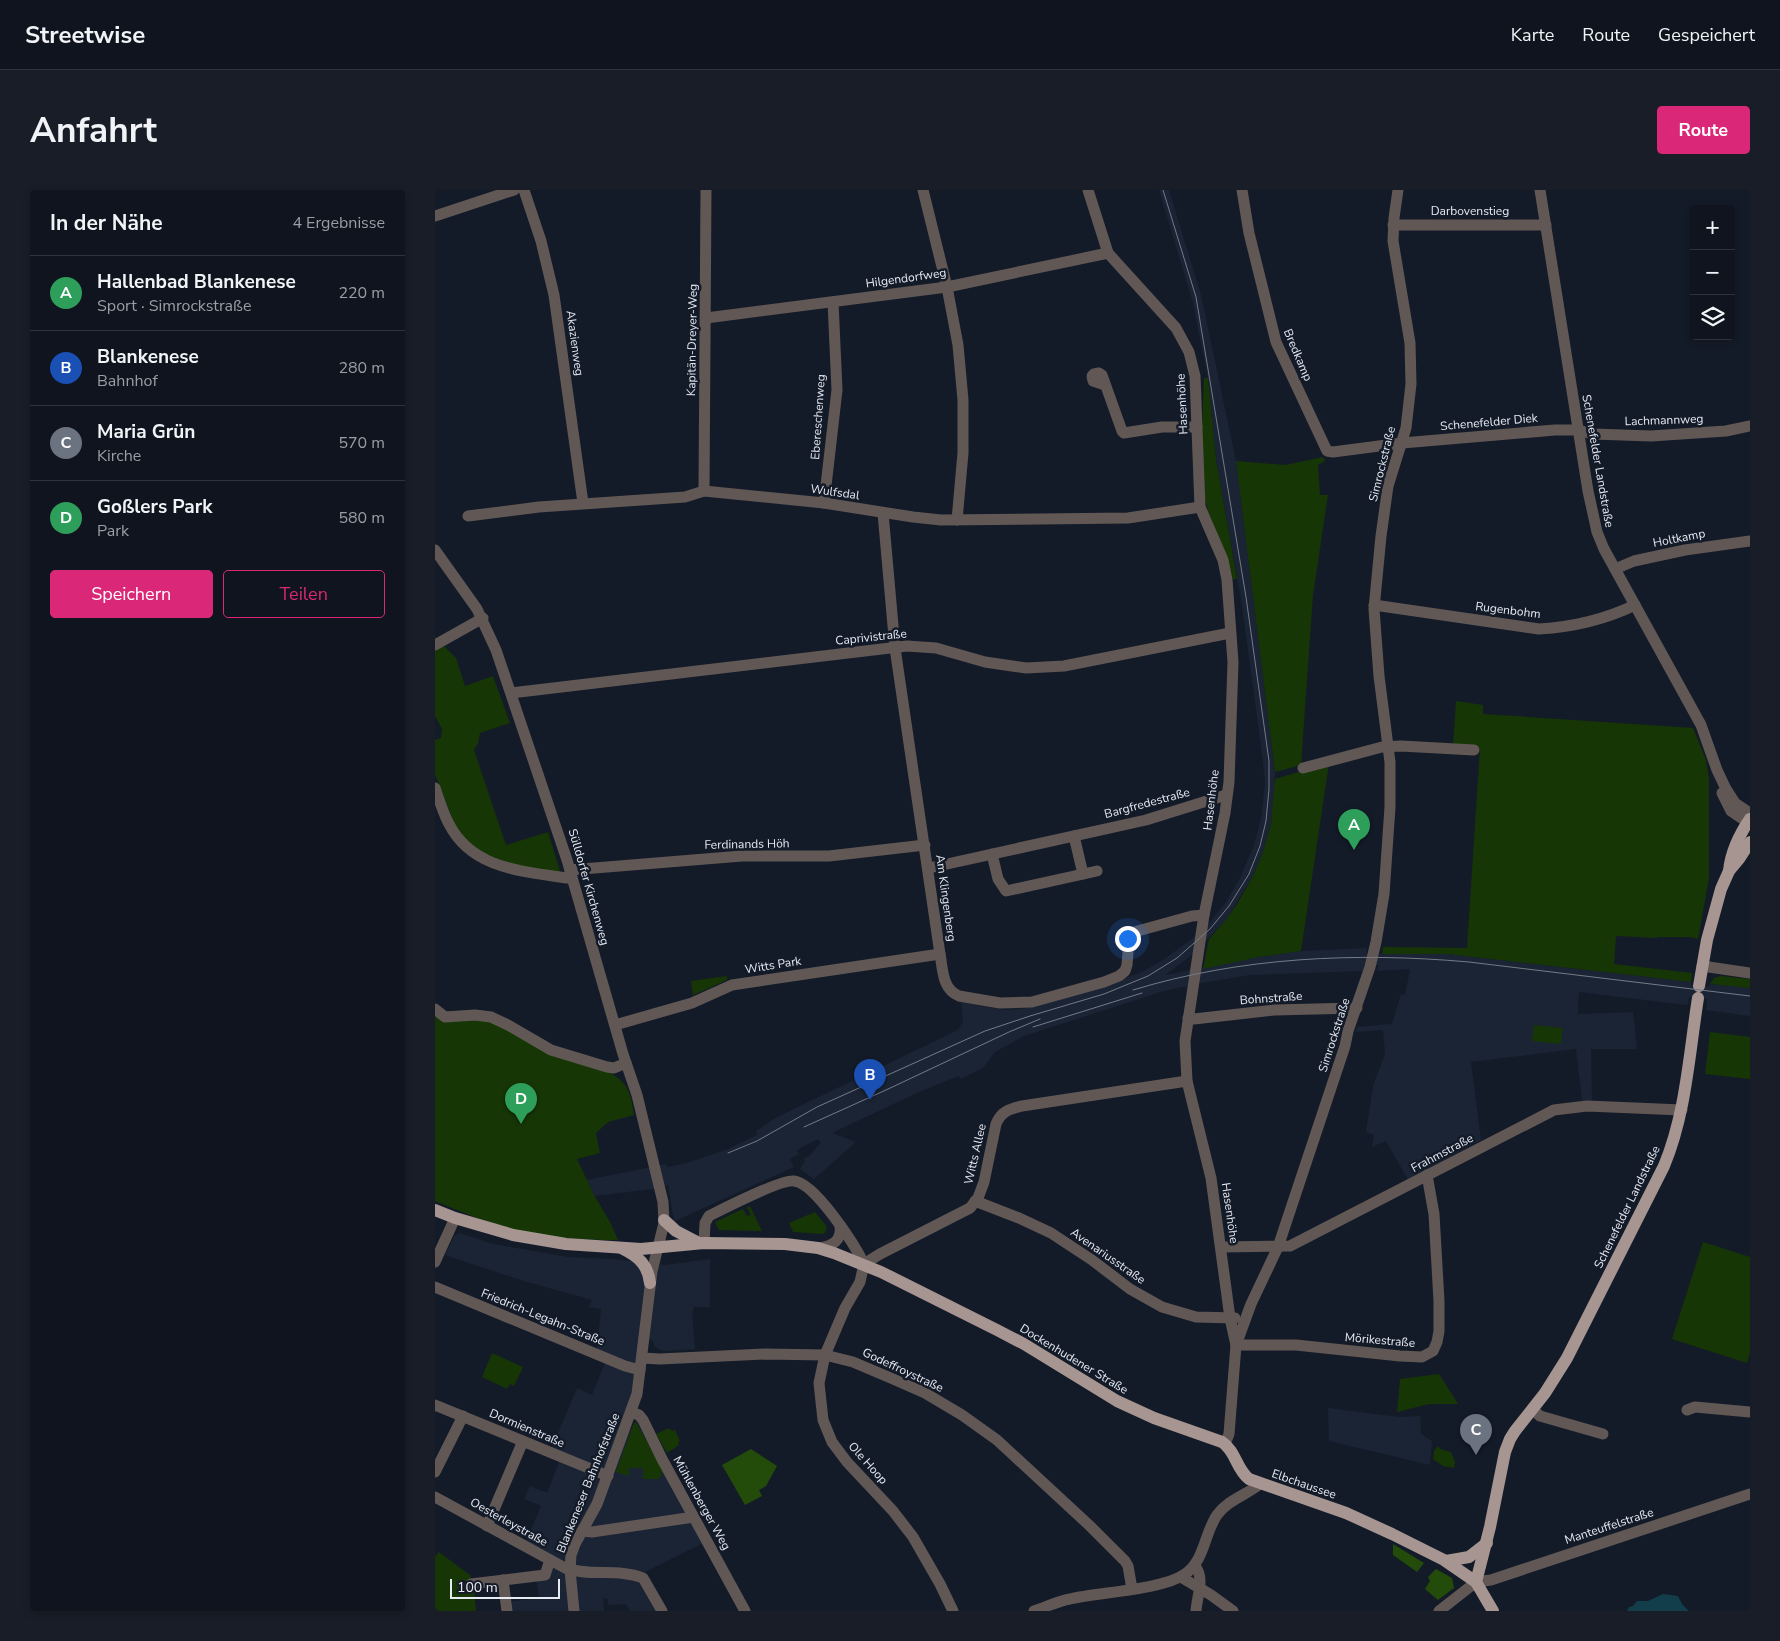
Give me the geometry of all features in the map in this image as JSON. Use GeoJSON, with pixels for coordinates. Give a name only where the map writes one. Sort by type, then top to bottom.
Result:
{"type":"FeatureCollection","features":[{"type":"Feature","properties":{"kind":"main road"},"geometry":{"type":"LineString","coordinates":[[1729,871],[1733,851],[1749,820]]}},
{"type":"Feature","properties":{"kind":"main road"},"geometry":{"type":"LineString","coordinates":[[1729,871],[1750,842]]}},
{"type":"Feature","properties":{"kind":"main road","name":"Schenefelder Landstraße"},"geometry":{"type":"LineString","coordinates":[[1476,1582],[1487,1543],[1505,1452],[1515,1430],[1545,1393],[1567,1358],[1628,1239],[1674,1143],[1682,1110],[1702,966],[1711,922],[1721,889],[1729,871]]}},
{"type":"Feature","properties":{"kind":"main road","name":"Dockenhudener Straße"},"geometry":{"type":"LineString","coordinates":[[435,1210],[483,1228],[540,1241],[621,1248],[658,1248],[702,1243],[785,1244],[818,1248],[864,1264],[959,1310],[1024,1344],[1117,1401],[1154,1418],[1225,1444]]}},
{"type":"Feature","properties":{"kind":"main road"},"geometry":{"type":"LineString","coordinates":[[664,1220],[677,1231],[702,1243]]}},
{"type":"Feature","properties":{"kind":"main road"},"geometry":{"type":"LineString","coordinates":[[621,1248],[641,1261],[648,1271],[650,1283]]}},
{"type":"Feature","properties":{"kind":"main road"},"geometry":{"type":"LineString","coordinates":[[1225,1444],[1230,1449],[1243,1473],[1249,1479],[1260,1484]]}},
{"type":"Feature","properties":{"kind":"main road","name":"Elbchaussee"},"geometry":{"type":"LineString","coordinates":[[1260,1484],[1345,1513],[1445,1561],[1476,1582],[1493,1611]]}},
{"type":"Feature","properties":{"kind":"main road"},"geometry":{"type":"LineString","coordinates":[[1445,1561],[1469,1557],[1487,1543]]}},
{"type":"Feature","properties":{"kind":"street"},"geometry":{"type":"LineString","coordinates":[[435,216],[514,190]]}},
{"type":"Feature","properties":{"kind":"street","name":"Akazienweg"},"geometry":{"type":"LineString","coordinates":[[524,190],[541,241],[554,295],[583,503]]}},
{"type":"Feature","properties":{"kind":"street","name":"Kapitän-Dreyer-Weg"},"geometry":{"type":"LineString","coordinates":[[704,491],[706,190]]}},
{"type":"Feature","properties":{"kind":"street"},"geometry":{"type":"LineString","coordinates":[[923,190],[947,286],[958,344],[963,400],[963,453],[957,520]]}},
{"type":"Feature","properties":{"kind":"street","name":"Hasenhöhe"},"geometry":{"type":"LineString","coordinates":[[1088,190],[1108,253],[1176,328],[1184,341],[1193,364],[1200,507],[1223,560],[1227,580],[1233,662],[1229,782],[1225,813],[1204,915],[1185,1041],[1187,1082],[1211,1178],[1230,1318],[1236,1344],[1229,1434],[1225,1444]]}},
{"type":"Feature","properties":{"kind":"street","name":"Bredkamp"},"geometry":{"type":"LineString","coordinates":[[1242,190],[1249,233],[1276,342],[1326,450],[1333,452],[1402,443]]}},
{"type":"Feature","properties":{"kind":"street","name":"Simrockstraße"},"geometry":{"type":"LineString","coordinates":[[1236,1344],[1264,1275],[1278,1247],[1345,1046],[1348,1031],[1370,968],[1383,900],[1391,786],[1375,633],[1374,605],[1388,486],[1402,443],[1409,407],[1411,364],[1410,343],[1393,241],[1393,224],[1398,190]]}},
{"type":"Feature","properties":{"kind":"street","name":"Schenefelder Landstraße"},"geometry":{"type":"LineString","coordinates":[[1540,190],[1588,491],[1597,532],[1615,569],[1701,725],[1727,804],[1735,814],[1749,820]]}},
{"type":"Feature","properties":{"kind":"street","name":"Darbovenstieg"},"geometry":{"type":"LineString","coordinates":[[1393,224],[1546,224]]}},
{"type":"Feature","properties":{"kind":"street","name":"Hilgendorfweg"},"geometry":{"type":"LineString","coordinates":[[706,318],[947,286],[1108,253]]}},
{"type":"Feature","properties":{"kind":"street","name":"Ebereschenweg"},"geometry":{"type":"LineString","coordinates":[[824,504],[837,390],[833,302]]}},
{"type":"Feature","properties":{"kind":"street"},"geometry":{"type":"LineString","coordinates":[[1105,385],[1122,430],[1125,432],[1162,427],[1197,428]]}},
{"type":"Feature","properties":{"kind":"street","name":"Lachmannweg"},"geometry":{"type":"LineString","coordinates":[[1578,430],[1593,434],[1658,436],[1727,431],[1750,426]]}},
{"type":"Feature","properties":{"kind":"street","name":"Schenefelder Diek"},"geometry":{"type":"LineString","coordinates":[[1402,443],[1555,430],[1578,430]]}},
{"type":"Feature","properties":{"kind":"street","name":"Wulfsdal"},"geometry":{"type":"LineString","coordinates":[[468,516],[539,506],[685,497],[704,491],[824,504],[913,517],[957,520],[1128,518],[1200,507]]}},
{"type":"Feature","properties":{"kind":"street","name":"Am Klingenberg"},"geometry":{"type":"LineString","coordinates":[[883,513],[895,648],[945,984],[953,993],[959,996],[1001,1003],[1037,1002],[1104,982],[1122,974],[1127,965],[1129,939],[1134,932],[1193,916],[1204,915]]}},
{"type":"Feature","properties":{"kind":"street","name":"Holtkamp"},"geometry":{"type":"LineString","coordinates":[[1615,569],[1634,561],[1676,552],[1750,541]]}},
{"type":"Feature","properties":{"kind":"street","name":"Sülldorfer Kirchenweg"},"geometry":{"type":"LineString","coordinates":[[435,550],[483,618],[558,828],[637,1095],[663,1202],[664,1220],[658,1248]]}},
{"type":"Feature","properties":{"kind":"street","name":"Rugenbohm"},"geometry":{"type":"LineString","coordinates":[[1374,605],[1539,629],[1564,628],[1590,623],[1635,605]]}},
{"type":"Feature","properties":{"kind":"street"},"geometry":{"type":"LineString","coordinates":[[435,645],[483,618]]}},
{"type":"Feature","properties":{"kind":"street","name":"Caprivistraße"},"geometry":{"type":"LineString","coordinates":[[511,693],[920,646],[936,648],[985,662],[1025,668],[1064,666],[1230,633]]}},
{"type":"Feature","properties":{"kind":"street"},"geometry":{"type":"LineString","coordinates":[[1303,768],[1388,746],[1474,750]]}},
{"type":"Feature","properties":{"kind":"street","name":"Ferdinands Höh"},"geometry":{"type":"LineString","coordinates":[[435,788],[448,823],[462,843],[472,852],[495,865],[566,878],[571,874],[742,856],[829,856],[925,845]]}},
{"type":"Feature","properties":{"kind":"street","name":"Bargfredestraße"},"geometry":{"type":"LineString","coordinates":[[929,868],[1150,819],[1226,795]]}},
{"type":"Feature","properties":{"kind":"street"},"geometry":{"type":"LineString","coordinates":[[1074,836],[1083,874]]}},
{"type":"Feature","properties":{"kind":"street"},"geometry":{"type":"LineString","coordinates":[[992,854],[998,879],[1006,891],[1097,871]]}},
{"type":"Feature","properties":{"kind":"street","name":"Witts Park"},"geometry":{"type":"LineString","coordinates":[[615,1025],[692,1002],[732,985],[940,954]]}},
{"type":"Feature","properties":{"kind":"street"},"geometry":{"type":"LineString","coordinates":[[1702,966],[1750,973]]}},
{"type":"Feature","properties":{"kind":"street","name":"Bohnstraße"},"geometry":{"type":"LineString","coordinates":[[1188,1018],[1194,1019],[1274,1010],[1357,1008]]}},
{"type":"Feature","properties":{"kind":"street"},"geometry":{"type":"LineString","coordinates":[[435,1009],[445,1016],[475,1015],[491,1017],[551,1050],[607,1067],[614,1068],[626,1063]]}},
{"type":"Feature","properties":{"kind":"street","name":"Witts Allee"},"geometry":{"type":"LineString","coordinates":[[864,1264],[963,1212],[975,1201],[984,1182],[996,1124],[1005,1111],[1022,1106],[1187,1082]]}},
{"type":"Feature","properties":{"kind":"street","name":"Frahmstraße"},"geometry":{"type":"LineString","coordinates":[[1221,1247],[1290,1246],[1537,1118],[1562,1108],[1591,1106],[1682,1110]]}},
{"type":"Feature","properties":{"kind":"street","name":"Mörikestraße"},"geometry":{"type":"LineString","coordinates":[[1236,1344],[1296,1345],[1422,1357],[1433,1351],[1439,1331],[1438,1283],[1434,1214],[1427,1175]]}},
{"type":"Feature","properties":{"kind":"street"},"geometry":{"type":"LineString","coordinates":[[702,1243],[705,1223],[709,1216],[777,1184],[793,1181],[806,1185],[853,1242],[864,1264]]}},
{"type":"Feature","properties":{"kind":"street","name":"Avenariusstraße"},"geometry":{"type":"LineString","coordinates":[[975,1201],[1051,1233],[1092,1260],[1130,1290],[1162,1307],[1196,1317],[1230,1318]]}},
{"type":"Feature","properties":{"kind":"street"},"geometry":{"type":"LineString","coordinates":[[435,1262],[455,1218]]}},
{"type":"Feature","properties":{"kind":"street"},"geometry":{"type":"LineString","coordinates":[[818,1248],[837,1242],[840,1235],[840,1225]]}},
{"type":"Feature","properties":{"kind":"street","name":"Blankeneser Bahnhofstraße"},"geometry":{"type":"LineString","coordinates":[[574,1611],[570,1570],[573,1549],[597,1504],[637,1394],[650,1283],[658,1248]]}},
{"type":"Feature","properties":{"kind":"street","name":"Ole Hoop"},"geometry":{"type":"LineString","coordinates":[[864,1264],[860,1282],[845,1308],[825,1355],[819,1383],[823,1420],[832,1442],[847,1462],[893,1511],[913,1537],[953,1611]]}},
{"type":"Feature","properties":{"kind":"street","name":"Friedrich-Legahn-Straße"},"geometry":{"type":"LineString","coordinates":[[435,1287],[625,1366],[640,1370]]}},
{"type":"Feature","properties":{"kind":"street"},"geometry":{"type":"LineString","coordinates":[[1230,1318],[1245,1319]]}},
{"type":"Feature","properties":{"kind":"street","name":"Godeffroystraße"},"geometry":{"type":"LineString","coordinates":[[642,1358],[660,1359],[765,1354],[825,1355],[853,1362],[925,1394],[962,1415],[997,1440],[1090,1526],[1125,1561],[1128,1566],[1132,1588]]}},
{"type":"Feature","properties":{"kind":"street","name":"Dormienstraße"},"geometry":{"type":"LineString","coordinates":[[435,1405],[608,1476]]}},
{"type":"Feature","properties":{"kind":"street"},"geometry":{"type":"LineString","coordinates":[[1687,1410],[1695,1407],[1750,1412]]}},
{"type":"Feature","properties":{"kind":"street"},"geometry":{"type":"LineString","coordinates":[[1531,1409],[1540,1416],[1603,1434]]}},
{"type":"Feature","properties":{"kind":"street","name":"Mühlenberger Weg"},"geometry":{"type":"LineString","coordinates":[[631,1412],[639,1415],[643,1420],[745,1611]]}},
{"type":"Feature","properties":{"kind":"street"},"geometry":{"type":"LineString","coordinates":[[435,1472],[463,1416]]}},
{"type":"Feature","properties":{"kind":"street"},"geometry":{"type":"LineString","coordinates":[[487,1526],[523,1441]]}},
{"type":"Feature","properties":{"kind":"street","name":"Elbchaussee"},"geometry":{"type":"LineString","coordinates":[[1034,1611],[1069,1599],[1166,1582],[1181,1577],[1195,1566],[1202,1553],[1210,1528],[1221,1511],[1230,1502],[1260,1484]]}},
{"type":"Feature","properties":{"kind":"street","name":"Manteuffelstraße"},"geometry":{"type":"LineString","coordinates":[[1476,1582],[1489,1581],[1750,1494]]}},
{"type":"Feature","properties":{"kind":"street","name":"Oesterleystraße"},"geometry":{"type":"LineString","coordinates":[[435,1497],[570,1570]]}},
{"type":"Feature","properties":{"kind":"street"},"geometry":{"type":"LineString","coordinates":[[582,1530],[592,1532],[694,1517]]}},
{"type":"Feature","properties":{"kind":"street"},"geometry":{"type":"LineString","coordinates":[[471,1584],[545,1575],[550,1560]]}},
{"type":"Feature","properties":{"kind":"street"},"geometry":{"type":"LineString","coordinates":[[1195,1566],[1200,1573],[1196,1611]]}},
{"type":"Feature","properties":{"kind":"street"},"geometry":{"type":"LineString","coordinates":[[570,1570],[630,1573],[643,1578],[662,1611]]}},
{"type":"Feature","properties":{"kind":"street"},"geometry":{"type":"LineString","coordinates":[[1181,1577],[1233,1611]]}},
{"type":"Feature","properties":{"kind":"street"},"geometry":{"type":"LineString","coordinates":[[503,1580],[507,1611]]}},
{"type":"Feature","properties":{"kind":"street"},"geometry":{"type":"LineString","coordinates":[[1439,1611],[1476,1582]]}},
{"type":"Feature","properties":{"kind":"shaded area"},"geometry":{"type":"Polygon","coordinates":[[[1159,190],[1169,190],[1201,295],[1236,461],[1275,772],[1271,824],[1263,852],[1253,876],[1225,921],[1193,954],[1165,975],[1301,951],[1367,948],[1366,954],[1447,954],[1691,982],[1691,985],[1709,987],[1710,984],[1750,988],[1750,1016],[1706,1010],[1707,999],[1689,997],[1688,1004],[1686,1005],[1579,992],[1578,1014],[1633,1012],[1637,1049],[1591,1049],[1592,1101],[1582,1100],[1576,1049],[1471,1062],[1481,1140],[1408,1180],[1386,1141],[1372,1147],[1374,1135],[1366,1132],[1373,1086],[1385,1054],[1383,1030],[1355,1032],[1357,1027],[1392,1024],[1401,994],[1405,995],[1410,969],[1376,971],[1379,965],[1364,965],[1364,971],[1250,975],[1164,991],[1024,1036],[995,1052],[983,1068],[961,1079],[958,1076],[919,1092],[832,1133],[856,1142],[814,1179],[800,1169],[805,1161],[804,1158],[809,1156],[821,1143],[818,1139],[797,1150],[799,1154],[790,1159],[794,1167],[675,1221],[668,1185],[653,1189],[594,1196],[587,1180],[666,1164],[668,1167],[687,1163],[728,1149],[757,1135],[756,1131],[777,1117],[958,1030],[963,1021],[961,1002],[1004,1010],[1019,1009],[1037,1006],[1104,986],[1142,972],[1163,960],[1196,936],[1226,902],[1239,880],[1254,845],[1261,819],[1265,782],[1263,761],[1241,599],[1216,460],[1208,378],[1193,303],[1159,190]]]}},
{"type":"Feature","properties":{"kind":"shaded area"},"geometry":{"type":"Polygon","coordinates":[[[460,1233],[493,1244],[568,1257],[611,1259],[665,1265],[710,1259],[710,1307],[694,1307],[692,1314],[695,1349],[663,1351],[655,1347],[652,1340],[641,1339],[634,1387],[621,1428],[630,1432],[634,1423],[637,1422],[703,1543],[645,1572],[638,1581],[655,1611],[630,1611],[626,1604],[608,1605],[608,1599],[603,1598],[604,1611],[507,1611],[506,1602],[539,1598],[536,1576],[550,1560],[524,1547],[541,1506],[524,1499],[530,1486],[547,1493],[561,1457],[550,1452],[577,1388],[592,1395],[607,1358],[597,1349],[601,1309],[588,1307],[592,1300],[524,1281],[445,1255],[454,1236],[460,1233]]]}},
{"type":"Feature","properties":{"kind":"shaded area"},"geometry":{"type":"Polygon","coordinates":[[[1328,1408],[1399,1417],[1420,1416],[1421,1434],[1432,1441],[1430,1465],[1329,1441],[1328,1408]]]}},
{"type":"Feature","properties":{"kind":"shaded area"},"geometry":{"type":"Polygon","coordinates":[[[1663,1594],[1678,1596],[1682,1604],[1689,1611],[1627,1611],[1637,1601],[1648,1601],[1663,1594]]]}},
{"type":"Feature","properties":{"kind":"green space"},"geometry":{"type":"Polygon","coordinates":[[[1204,378],[1208,378],[1216,460],[1237,579],[1232,579],[1230,568],[1205,499],[1202,430],[1204,378]]]}},
{"type":"Feature","properties":{"kind":"green space"},"geometry":{"type":"Polygon","coordinates":[[[1323,457],[1325,461],[1318,465],[1320,495],[1328,495],[1313,595],[1301,765],[1275,772],[1236,461],[1285,465],[1323,457]]]}},
{"type":"Feature","properties":{"kind":"green space"},"geometry":{"type":"Polygon","coordinates":[[[444,646],[456,658],[465,686],[493,676],[510,723],[480,733],[474,750],[506,845],[548,832],[561,874],[502,863],[475,849],[455,825],[435,774],[435,740],[441,738],[442,729],[435,716],[435,651],[444,646]]]}},
{"type":"Feature","properties":{"kind":"green space"},"geometry":{"type":"Polygon","coordinates":[[[1456,701],[1483,705],[1483,714],[1693,728],[1706,760],[1709,779],[1709,878],[1698,939],[1690,937],[1616,936],[1614,964],[1692,973],[1691,982],[1447,954],[1382,954],[1383,947],[1467,948],[1480,748],[1453,746],[1456,701]]]}},
{"type":"Feature","properties":{"kind":"green space"},"geometry":{"type":"Polygon","coordinates":[[[1329,763],[1301,951],[1259,957],[1203,969],[1209,939],[1237,904],[1253,876],[1263,852],[1271,824],[1275,779],[1329,763]]]}},
{"type":"Feature","properties":{"kind":"green space"},"geometry":{"type":"Polygon","coordinates":[[[727,976],[727,980],[693,995],[691,981],[727,976]]]}},
{"type":"Feature","properties":{"kind":"green space"},"geometry":{"type":"Polygon","coordinates":[[[1721,976],[1750,979],[1750,988],[1710,984],[1714,978],[1721,976]]]}},
{"type":"Feature","properties":{"kind":"green space"},"geometry":{"type":"Polygon","coordinates":[[[435,1009],[488,1019],[607,1071],[620,1079],[624,1084],[630,1094],[634,1115],[608,1122],[596,1133],[600,1153],[577,1159],[618,1240],[568,1238],[518,1231],[435,1201],[435,1009]]]}},
{"type":"Feature","properties":{"kind":"green space"},"geometry":{"type":"Polygon","coordinates":[[[1534,1025],[1563,1028],[1561,1044],[1532,1041],[1534,1025]]]}},
{"type":"Feature","properties":{"kind":"green space"},"geometry":{"type":"Polygon","coordinates":[[[1710,1032],[1750,1037],[1750,1079],[1705,1074],[1710,1032]]]}},
{"type":"Feature","properties":{"kind":"green space"},"geometry":{"type":"Polygon","coordinates":[[[750,1206],[762,1231],[719,1230],[715,1222],[743,1209],[747,1216],[751,1215],[746,1208],[750,1206]]]}},
{"type":"Feature","properties":{"kind":"green space"},"geometry":{"type":"Polygon","coordinates":[[[815,1212],[827,1227],[824,1234],[793,1232],[789,1223],[815,1212]]]}},
{"type":"Feature","properties":{"kind":"green space"},"geometry":{"type":"Polygon","coordinates":[[[1703,1242],[1750,1257],[1750,1352],[1747,1363],[1672,1339],[1703,1242]]]}},
{"type":"Feature","properties":{"kind":"green space"},"geometry":{"type":"Polygon","coordinates":[[[492,1353],[523,1367],[514,1386],[510,1384],[507,1389],[482,1377],[492,1353]]]}},
{"type":"Feature","properties":{"kind":"green space"},"geometry":{"type":"Polygon","coordinates":[[[1439,1374],[1458,1404],[1429,1404],[1397,1412],[1400,1379],[1439,1374]]]}},
{"type":"Feature","properties":{"kind":"green space"},"geometry":{"type":"Polygon","coordinates":[[[636,1422],[663,1471],[659,1479],[643,1479],[643,1468],[629,1468],[629,1476],[616,1472],[636,1422]]]}},
{"type":"Feature","properties":{"kind":"green space"},"geometry":{"type":"Polygon","coordinates":[[[667,1429],[675,1430],[680,1441],[678,1442],[679,1445],[667,1453],[656,1434],[667,1429]]]}},
{"type":"Feature","properties":{"kind":"green space"},"geometry":{"type":"Polygon","coordinates":[[[1438,1446],[1440,1449],[1451,1452],[1455,1462],[1454,1468],[1443,1466],[1433,1459],[1434,1451],[1438,1446]]]}},
{"type":"Feature","properties":{"kind":"green space"},"geometry":{"type":"Polygon","coordinates":[[[751,1449],[777,1466],[766,1486],[759,1490],[762,1496],[745,1505],[722,1465],[751,1449]]]}},
{"type":"Feature","properties":{"kind":"green space"},"geometry":{"type":"Polygon","coordinates":[[[1393,1544],[1424,1563],[1417,1572],[1393,1555],[1393,1544]]]}},
{"type":"Feature","properties":{"kind":"green space"},"geometry":{"type":"Polygon","coordinates":[[[439,1552],[471,1576],[470,1580],[474,1589],[476,1611],[435,1611],[435,1557],[439,1552]]]}},
{"type":"Feature","properties":{"kind":"green space"},"geometry":{"type":"Polygon","coordinates":[[[1436,1569],[1452,1578],[1454,1588],[1438,1600],[1425,1589],[1430,1581],[1428,1577],[1436,1569]]]}},
{"type":"Feature","properties":{"kind":"tram line"},"geometry":{"type":"LineString","coordinates":[[728,1153],[757,1141],[817,1107],[985,1031],[1104,994],[1148,976],[1177,958],[1210,929],[1229,906],[1249,874],[1260,846],[1266,821],[1269,761],[1246,597],[1196,297],[1163,190]]}},
{"type":"Feature","properties":{"kind":"tram line"},"geometry":{"type":"LineString","coordinates":[[1133,990],[1215,970],[1257,964],[1299,960],[1384,958],[1469,962],[1750,996]]}},
{"type":"Feature","properties":{"kind":"tram line"},"geometry":{"type":"LineString","coordinates":[[1033,1027],[1142,993]]}},
{"type":"Feature","properties":{"kind":"tram line"},"geometry":{"type":"LineString","coordinates":[[804,1127],[1040,1019]]}},
{"type":"Feature","properties":{"kind":"place","name":"Hallenbad Blankenese"},"geometry":{"type":"Point","coordinates":[1354,850]}},
{"type":"Feature","properties":{"kind":"place","name":"Blankenese"},"geometry":{"type":"Point","coordinates":[870,1100]}},
{"type":"Feature","properties":{"kind":"place","name":"Goßlers Park"},"geometry":{"type":"Point","coordinates":[521,1124]}},
{"type":"Feature","properties":{"kind":"place","name":"Maria Grün"},"geometry":{"type":"Point","coordinates":[1476,1455]}}]}
